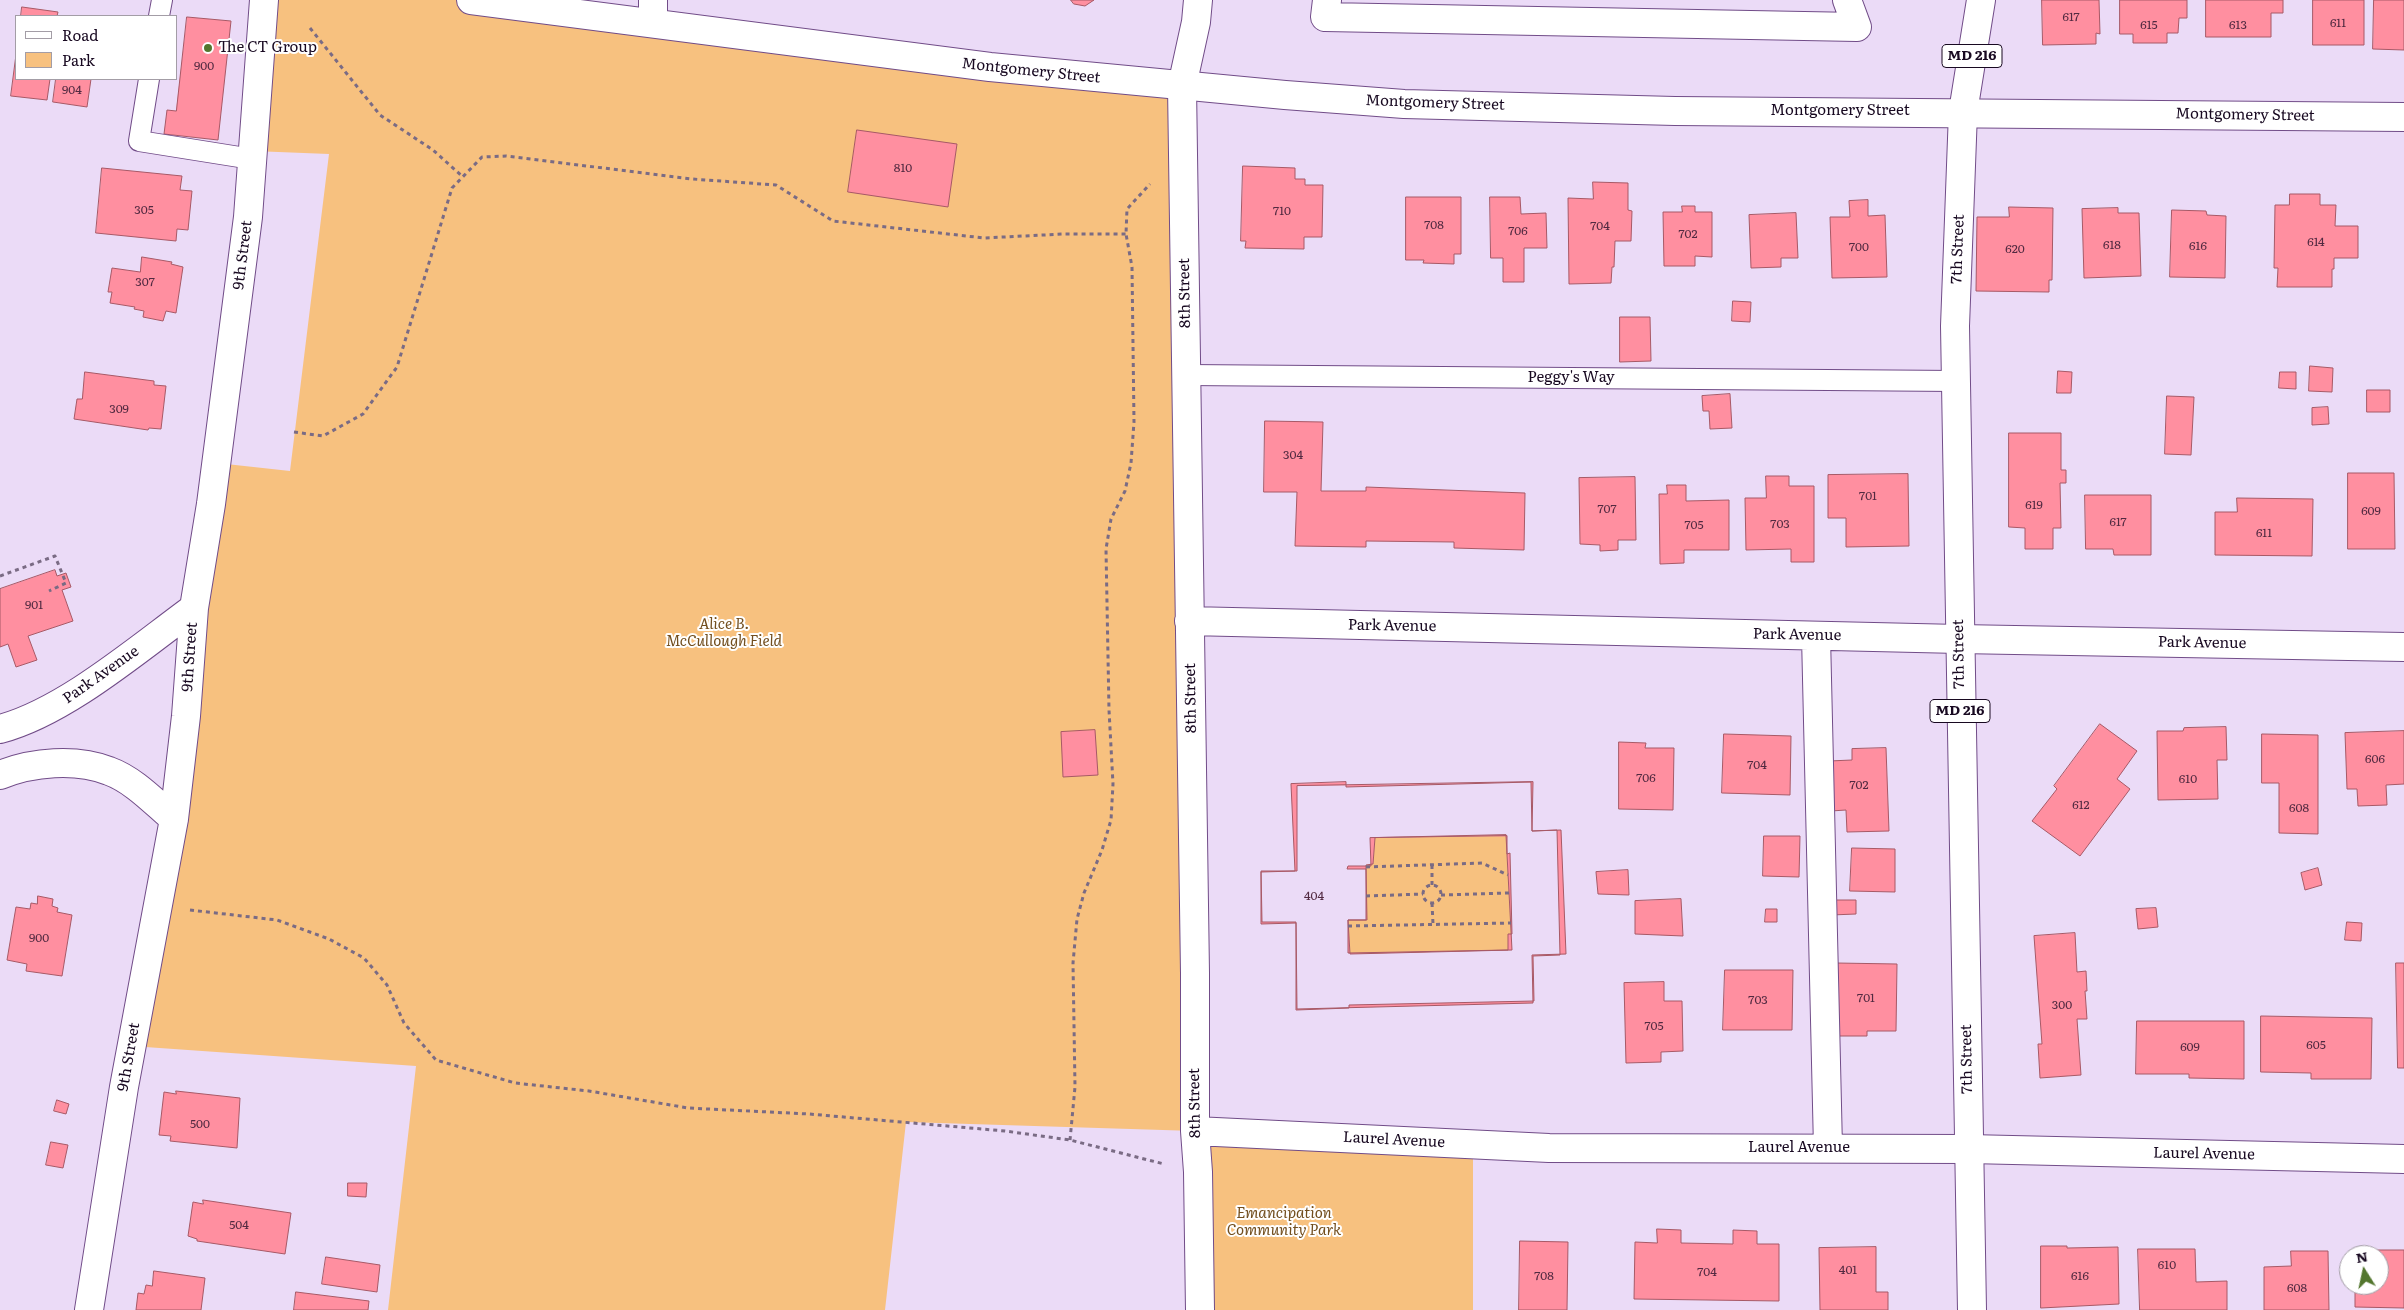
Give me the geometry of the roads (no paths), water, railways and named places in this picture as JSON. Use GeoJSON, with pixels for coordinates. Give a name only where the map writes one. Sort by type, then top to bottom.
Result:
{"type":"FeatureCollection","features":[{"type":"Feature","properties":{"kind":"street","name":"9th Street"},"geometry":{"type":"LineString","coordinates":[[89,1310],[124,1086],[174,820],[186,716],[194,608],[218,453],[248,217],[264,0]]}},
{"type":"Feature","properties":{"kind":"street","name":"Montgomery Street"},"geometry":{"type":"LineString","coordinates":[[472,0],[653,12],[990,67],[1182,86],[1404,104],[1674,111],[2404,117]]}},
{"type":"Feature","properties":{"kind":"street","name":"8th Street"},"geometry":{"type":"LineString","coordinates":[[1198,0],[1196,22],[1182,86],[1195,973],[1195,1131],[1198,1172],[1200,1310]]}},
{"type":"Feature","properties":{"kind":"street"},"geometry":{"type":"LineString","coordinates":[[1327,0],[1325,17],[1858,27],[1847,0]]}},
{"type":"Feature","properties":{"kind":"street","name":"7th Street"},"geometry":{"type":"LineString","coordinates":[[1972,1310],[1955,326],[1963,112],[1981,0]]}},
{"type":"Feature","properties":{"kind":"street","name":"Park Avenue"},"geometry":{"type":"LineString","coordinates":[[0,729],[17,724],[56,705],[194,608]]}},
{"type":"Feature","properties":{"kind":"street","name":"Park Avenue"},"geometry":{"type":"LineString","coordinates":[[1189,621],[1816,636],[2404,647]]}},
{"type":"Feature","properties":{"kind":"street"},"geometry":{"type":"LineString","coordinates":[[1816,636],[1828,1148]]}},
{"type":"Feature","properties":{"kind":"street"},"geometry":{"type":"LineString","coordinates":[[0,775],[42,764],[79,764],[110,771],[141,790],[174,820]]}},
{"type":"Feature","properties":{"kind":"street","name":"Laurel Avenue"},"geometry":{"type":"LineString","coordinates":[[1195,1131],[1549,1148],[1969,1148],[2404,1159]]}},
{"type":"Feature","properties":{"kind":"lane"},"geometry":{"type":"LineString","coordinates":[[160,15],[162,0]]}},
{"type":"Feature","properties":{"kind":"lane"},"geometry":{"type":"LineString","coordinates":[[149,80],[139,141],[252,159]]}},
{"type":"Feature","properties":{"kind":"lane","name":"Peggy's Way"},"geometry":{"type":"LineString","coordinates":[[1186,374],[1956,380]]}},
{"type":"Feature","properties":{"kind":"place","name":"The CT Group"},"geometry":{"type":"Point","coordinates":[208,48]}},
{"type":"Feature","properties":{"kind":"park label","name":"Alice B. McCullough Field"},"geometry":{"type":"Point","coordinates":[724,634]}},
{"type":"Feature","properties":{"kind":"park label","name":"Emancipation Community Park"},"geometry":{"type":"Point","coordinates":[1284,1222]}}]}
